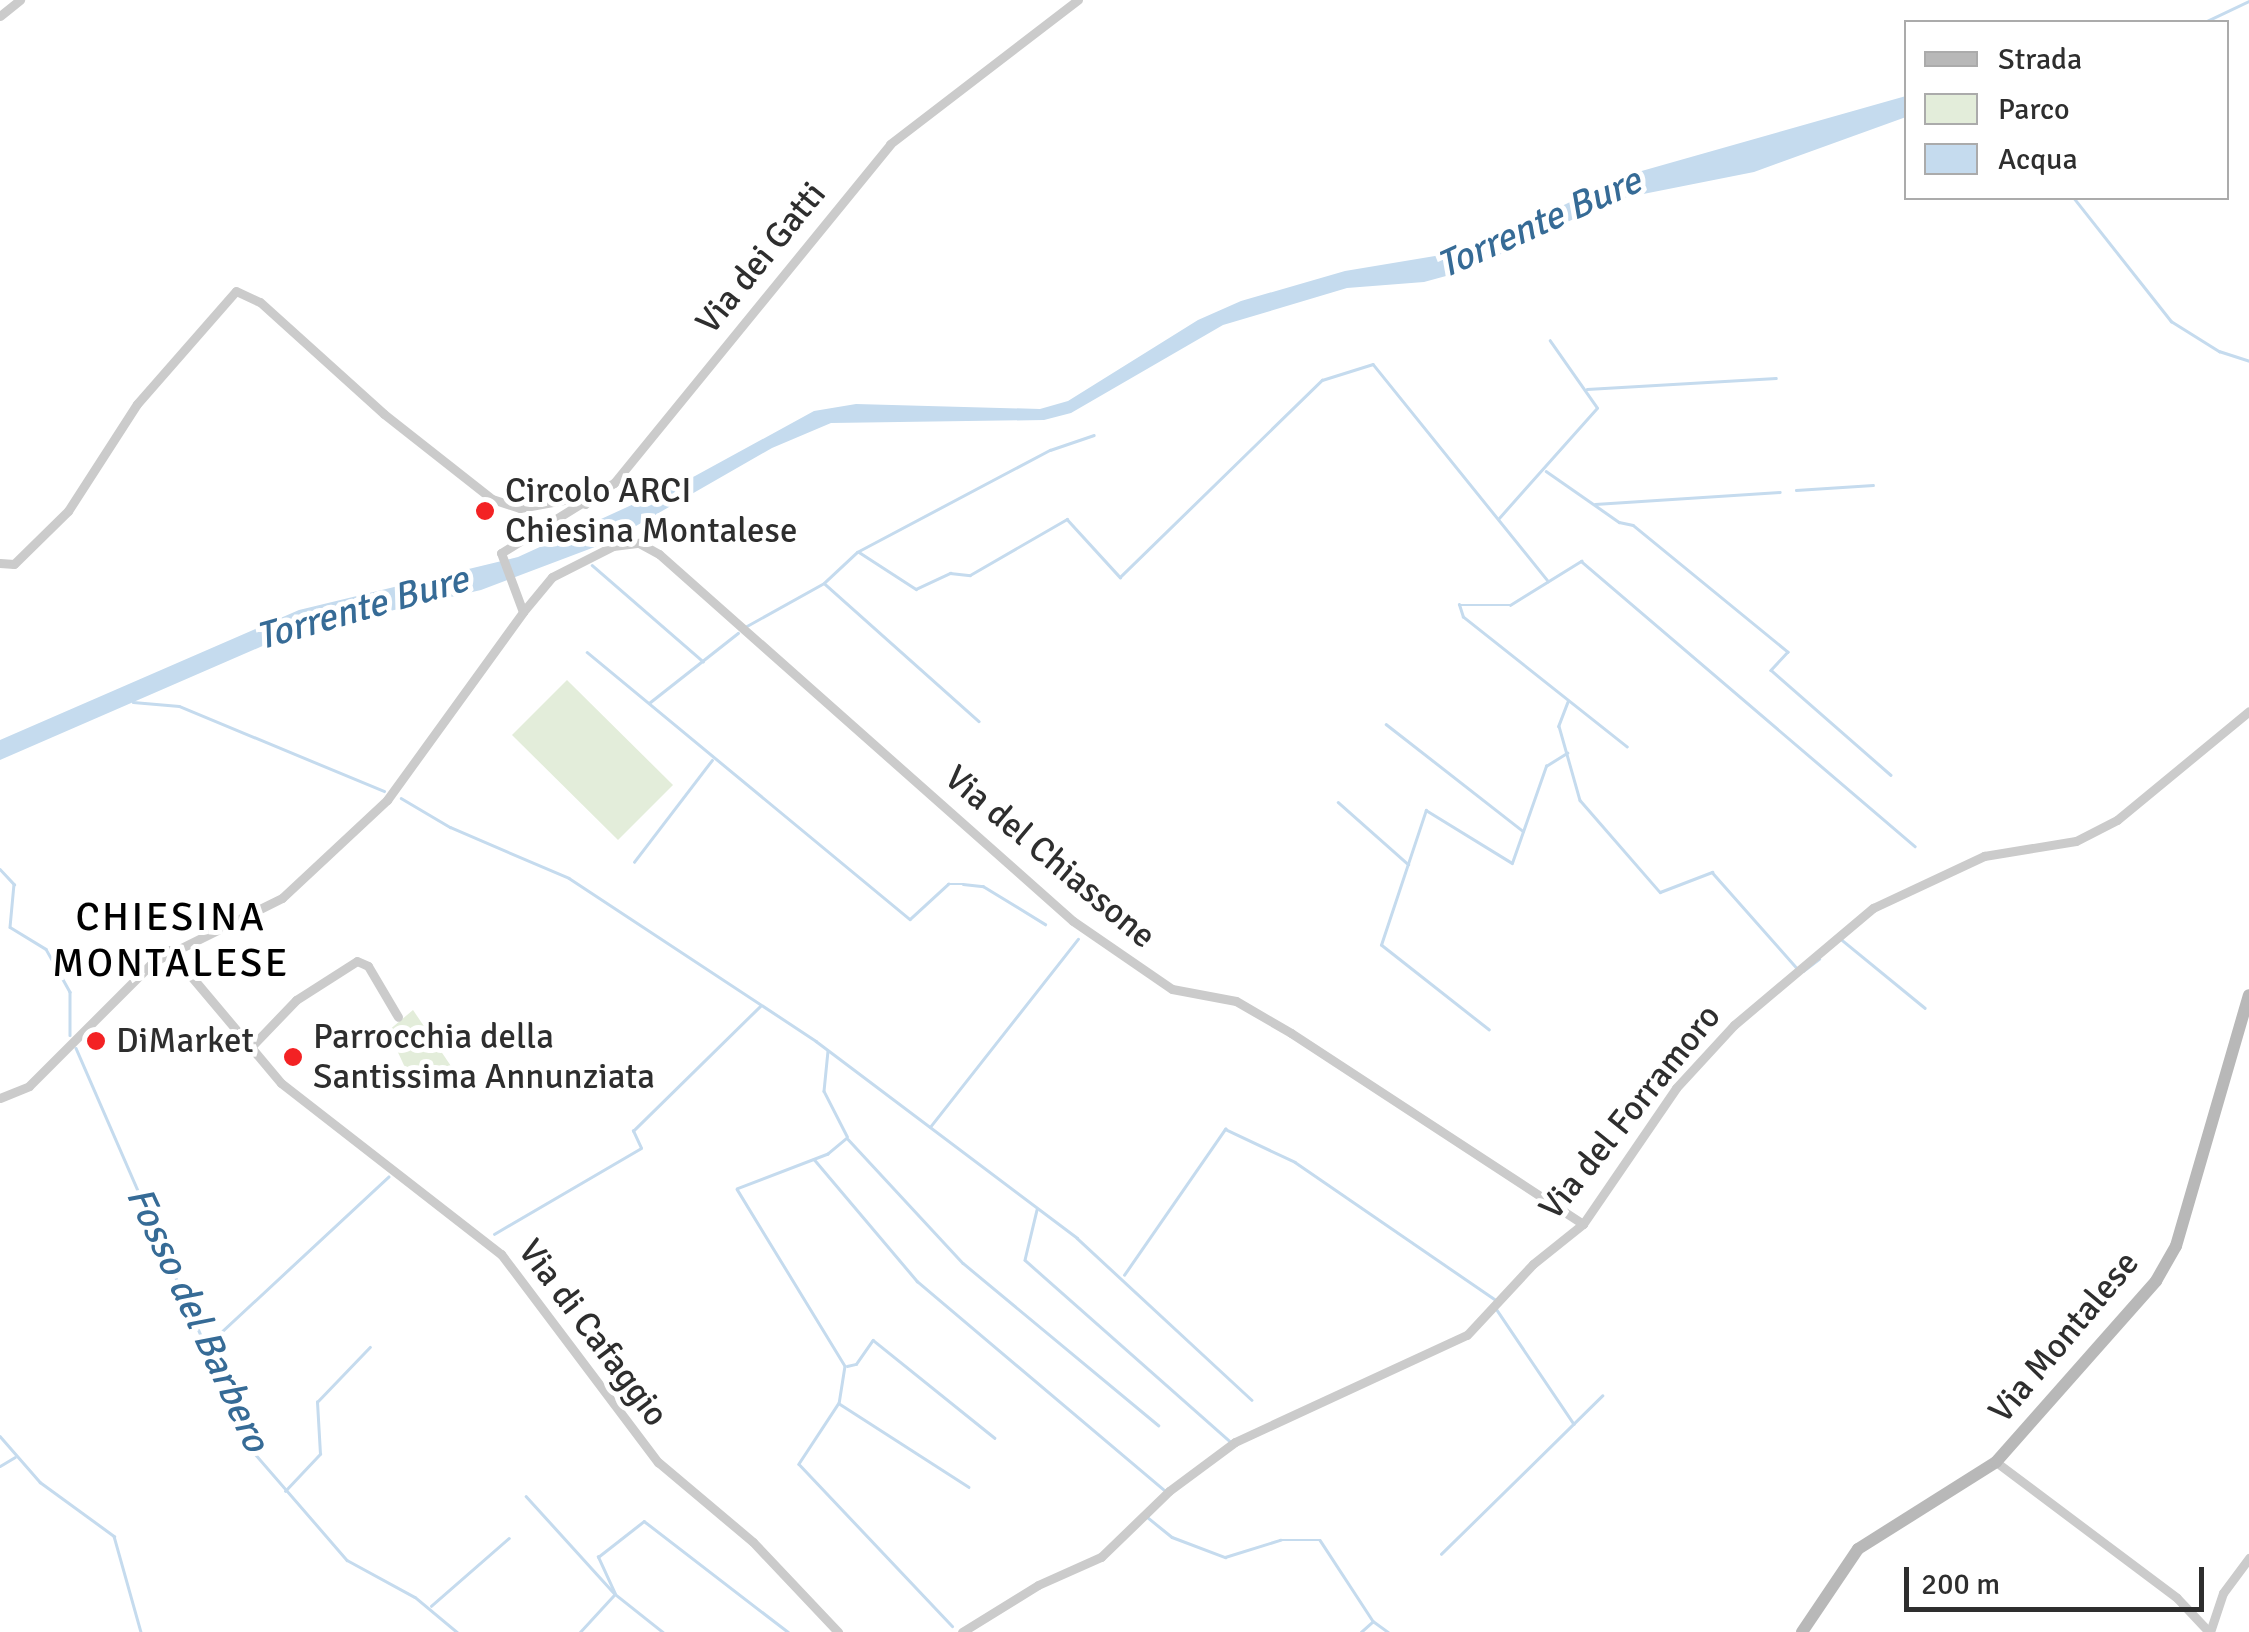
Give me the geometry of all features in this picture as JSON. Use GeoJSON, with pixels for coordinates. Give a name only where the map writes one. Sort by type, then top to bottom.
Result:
{"type":"FeatureCollection","features":[{"type":"Feature","properties":{"kind":"main road","name":"Via Montalese"},"geometry":{"type":"LineString","coordinates":[[1802,1632],[1858,1549],[1996,1462],[2165,1266],[2249,995]]}},
{"type":"Feature","properties":{"kind":"street"},"geometry":{"type":"LineString","coordinates":[[0,16],[20,0]]}},
{"type":"Feature","properties":{"kind":"street","name":"Via dei Gatti"},"geometry":{"type":"LineString","coordinates":[[523,612],[499,561],[585,504],[622,474],[890,144],[1078,0]]}},
{"type":"Feature","properties":{"kind":"street"},"geometry":{"type":"LineString","coordinates":[[2,565],[68,512],[137,404],[236,291],[260,302],[384,414],[492,499],[520,508],[564,500],[585,504]]}},
{"type":"Feature","properties":{"kind":"street","name":"Via del Chiassone"},"geometry":{"type":"LineString","coordinates":[[0,1098],[29,1086],[112,997],[169,950],[282,898],[381,806],[552,578],[613,546],[638,543],[658,554],[1113,950],[1172,990],[1250,1009],[1583,1224]]}},
{"type":"Feature","properties":{"kind":"street","name":"Via del Forramoro"},"geometry":{"type":"LineString","coordinates":[[962,1632],[1038,1585],[1100,1558],[1169,1492],[1235,1442],[1467,1335],[1532,1264],[1583,1224],[1676,1088],[1710,1050],[1794,970],[1872,908],[1984,856],[2076,841],[2104,827],[2249,711]]}},
{"type":"Feature","properties":{"kind":"street","name":"Via di Cafaggio"},"geometry":{"type":"LineString","coordinates":[[169,950],[284,1085],[504,1258],[658,1462],[753,1542],[838,1632]]}},
{"type":"Feature","properties":{"kind":"street"},"geometry":{"type":"LineString","coordinates":[[251,1046],[296,1000],[357,960],[368,966],[398,1017]]}},
{"type":"Feature","properties":{"kind":"street"},"geometry":{"type":"LineString","coordinates":[[1996,1462],[2177,1598],[2209,1632],[2223,1593],[2249,1558]]}},
{"type":"Feature","properties":{"kind":"green space"},"geometry":{"type":"Polygon","coordinates":[[[567,680],[673,785],[618,840],[512,735],[567,680]]]}},
{"type":"Feature","properties":{"kind":"green space"},"geometry":{"type":"Polygon","coordinates":[[[413,1010],[453,1069],[416,1091],[388,1031],[413,1010]]]}},
{"type":"Feature","properties":{"kind":"water"},"geometry":{"type":"Polygon","coordinates":[[[1904,97],[1904,118],[1754,172],[1613,200],[1468,270],[1424,282],[1347,288],[1223,325],[1071,413],[1044,420],[831,423],[772,448],[608,542],[481,590],[290,634],[0,760],[0,740],[299,610],[518,557],[695,476],[814,411],[856,404],[1040,409],[1068,401],[1198,320],[1241,301],[1345,271],[1471,250],[1624,176],[1904,97]]]}},
{"type":"Feature","properties":{"kind":"waterway","name":"Torrente Bure"},"geometry":{"type":"LineString","coordinates":[[2209,20],[2249,1]]}},
{"type":"Feature","properties":{"kind":"waterway"},"geometry":{"type":"LineString","coordinates":[[2076,200],[2171,321],[2219,351],[2249,361]]}},
{"type":"Feature","properties":{"kind":"waterway"},"geometry":{"type":"LineString","coordinates":[[1499,518],[1597,408],[1550,341]]}},
{"type":"Feature","properties":{"kind":"waterway"},"geometry":{"type":"LineString","coordinates":[[859,552],[916,589],[950,573],[970,575],[1067,519],[1120,577],[1322,380],[1373,364],[1548,581]]}},
{"type":"Feature","properties":{"kind":"waterway"},"geometry":{"type":"LineString","coordinates":[[1587,389],[1776,378]]}},
{"type":"Feature","properties":{"kind":"waterway"},"geometry":{"type":"LineString","coordinates":[[745,627],[824,583],[857,552],[1050,450],[1094,435]]}},
{"type":"Feature","properties":{"kind":"waterway"},"geometry":{"type":"LineString","coordinates":[[1546,471],[1619,522],[1633,525],[1788,652],[1771,670],[1891,775]]}},
{"type":"Feature","properties":{"kind":"waterway"},"geometry":{"type":"LineString","coordinates":[[1796,490],[1873,485]]}},
{"type":"Feature","properties":{"kind":"waterway"},"geometry":{"type":"LineString","coordinates":[[1595,504],[1780,492]]}},
{"type":"Feature","properties":{"kind":"waterway"},"geometry":{"type":"LineString","coordinates":[[1627,747],[1463,617],[1459,605],[1510,605],[1581,561],[1915,846]]}},
{"type":"Feature","properties":{"kind":"waterway"},"geometry":{"type":"LineString","coordinates":[[592,565],[703,661]]}},
{"type":"Feature","properties":{"kind":"waterway"},"geometry":{"type":"LineString","coordinates":[[825,584],[979,721]]}},
{"type":"Feature","properties":{"kind":"waterway"},"geometry":{"type":"LineString","coordinates":[[649,703],[738,633]]}},
{"type":"Feature","properties":{"kind":"waterway"},"geometry":{"type":"LineString","coordinates":[[587,652],[910,919],[948,884],[963,884],[983,886],[1045,924]]}},
{"type":"Feature","properties":{"kind":"waterway"},"geometry":{"type":"LineString","coordinates":[[133,702],[179,706],[384,791]]}},
{"type":"Feature","properties":{"kind":"waterway"},"geometry":{"type":"LineString","coordinates":[[1568,702],[1559,726],[1580,800],[1660,892],[1712,872],[1796,967]]}},
{"type":"Feature","properties":{"kind":"waterway"},"geometry":{"type":"LineString","coordinates":[[1386,724],[1523,831]]}},
{"type":"Feature","properties":{"kind":"waterway"},"geometry":{"type":"LineString","coordinates":[[1489,1030],[1381,945],[1426,810],[1512,863],[1546,766],[1567,753]]}},
{"type":"Feature","properties":{"kind":"waterway"},"geometry":{"type":"LineString","coordinates":[[634,862],[712,760]]}},
{"type":"Feature","properties":{"kind":"waterway"},"geometry":{"type":"LineString","coordinates":[[401,798],[450,827],[569,878],[816,1041],[1077,1238],[1252,1400]]}},
{"type":"Feature","properties":{"kind":"waterway"},"geometry":{"type":"LineString","coordinates":[[1338,802],[1408,864]]}},
{"type":"Feature","properties":{"kind":"waterway","name":"Fosso del Barbero"},"geometry":{"type":"LineString","coordinates":[[0,869],[14,884],[10,927],[46,949],[70,992],[70,1035]]}},
{"type":"Feature","properties":{"kind":"waterway"},"geometry":{"type":"LineString","coordinates":[[930,1127],[1078,939]]}},
{"type":"Feature","properties":{"kind":"waterway"},"geometry":{"type":"LineString","coordinates":[[1842,940],[1925,1008]]}},
{"type":"Feature","properties":{"kind":"waterway"},"geometry":{"type":"LineString","coordinates":[[1803,971],[1819,959]]}},
{"type":"Feature","properties":{"kind":"waterway"},"geometry":{"type":"LineString","coordinates":[[494,1234],[641,1148],[633,1131],[760,1006]]}},
{"type":"Feature","properties":{"kind":"waterway","name":"Fosso del Barbero"},"geometry":{"type":"LineString","coordinates":[[76,1048],[250,1448],[347,1560],[415,1597],[457,1632]]}},
{"type":"Feature","properties":{"kind":"waterway"},"geometry":{"type":"LineString","coordinates":[[828,1051],[824,1091],[847,1136]]}},
{"type":"Feature","properties":{"kind":"waterway"},"geometry":{"type":"LineString","coordinates":[[1124,1275],[1225,1129],[1295,1162],[1494,1299]]}},
{"type":"Feature","properties":{"kind":"waterway"},"geometry":{"type":"LineString","coordinates":[[847,1138],[828,1154],[737,1189],[845,1366],[839,1403],[799,1464],[952,1626]]}},
{"type":"Feature","properties":{"kind":"waterway"},"geometry":{"type":"LineString","coordinates":[[848,1139],[963,1263],[1158,1425]]}},
{"type":"Feature","properties":{"kind":"waterway"},"geometry":{"type":"LineString","coordinates":[[814,1159],[917,1281],[1164,1490]]}},
{"type":"Feature","properties":{"kind":"waterway"},"geometry":{"type":"LineString","coordinates":[[203,1349],[388,1177]]}},
{"type":"Feature","properties":{"kind":"waterway"},"geometry":{"type":"LineString","coordinates":[[1037,1210],[1025,1260],[1231,1442]]}},
{"type":"Feature","properties":{"kind":"waterway"},"geometry":{"type":"LineString","coordinates":[[1495,1307],[1574,1424]]}},
{"type":"Feature","properties":{"kind":"waterway"},"geometry":{"type":"LineString","coordinates":[[847,1366],[856,1364],[873,1340],[995,1438]]}},
{"type":"Feature","properties":{"kind":"waterway"},"geometry":{"type":"LineString","coordinates":[[285,1491],[320,1454],[317,1402],[370,1347]]}},
{"type":"Feature","properties":{"kind":"waterway"},"geometry":{"type":"LineString","coordinates":[[1441,1554],[1602,1396]]}},
{"type":"Feature","properties":{"kind":"waterway"},"geometry":{"type":"LineString","coordinates":[[840,1404],[969,1487]]}},
{"type":"Feature","properties":{"kind":"waterway"},"geometry":{"type":"LineString","coordinates":[[0,1436],[40,1482],[114,1536],[141,1632]]}},
{"type":"Feature","properties":{"kind":"waterway"},"geometry":{"type":"LineString","coordinates":[[0,1466],[15,1457]]}},
{"type":"Feature","properties":{"kind":"waterway"},"geometry":{"type":"LineString","coordinates":[[526,1496],[615,1594],[663,1632]]}},
{"type":"Feature","properties":{"kind":"waterway"},"geometry":{"type":"LineString","coordinates":[[1146,1516],[1172,1537],[1225,1557],[1280,1540],[1320,1540],[1373,1621],[1388,1632]]}},
{"type":"Feature","properties":{"kind":"waterway"},"geometry":{"type":"LineString","coordinates":[[615,1594],[598,1557],[644,1521],[788,1632]]}},
{"type":"Feature","properties":{"kind":"waterway"},"geometry":{"type":"LineString","coordinates":[[431,1606],[509,1538]]}},
{"type":"Feature","properties":{"kind":"waterway"},"geometry":{"type":"LineString","coordinates":[[580,1632],[614,1595]]}},
{"type":"Feature","properties":{"kind":"waterway"},"geometry":{"type":"LineString","coordinates":[[1361,1632],[1372,1622]]}},
{"type":"Feature","properties":{"kind":"place","name":"Circolo ARCI Chiesina Montalese"},"geometry":{"type":"Point","coordinates":[485,511]}},
{"type":"Feature","properties":{"kind":"place","name":"DiMarket"},"geometry":{"type":"Point","coordinates":[96,1041]}},
{"type":"Feature","properties":{"kind":"place","name":"Parrocchia della Santissima Annunziata"},"geometry":{"type":"Point","coordinates":[293,1057]}},
{"type":"Feature","properties":{"kind":"district","name":"CHIESINA MONTALESE"},"geometry":{"type":"Point","coordinates":[171,940]}}]}
